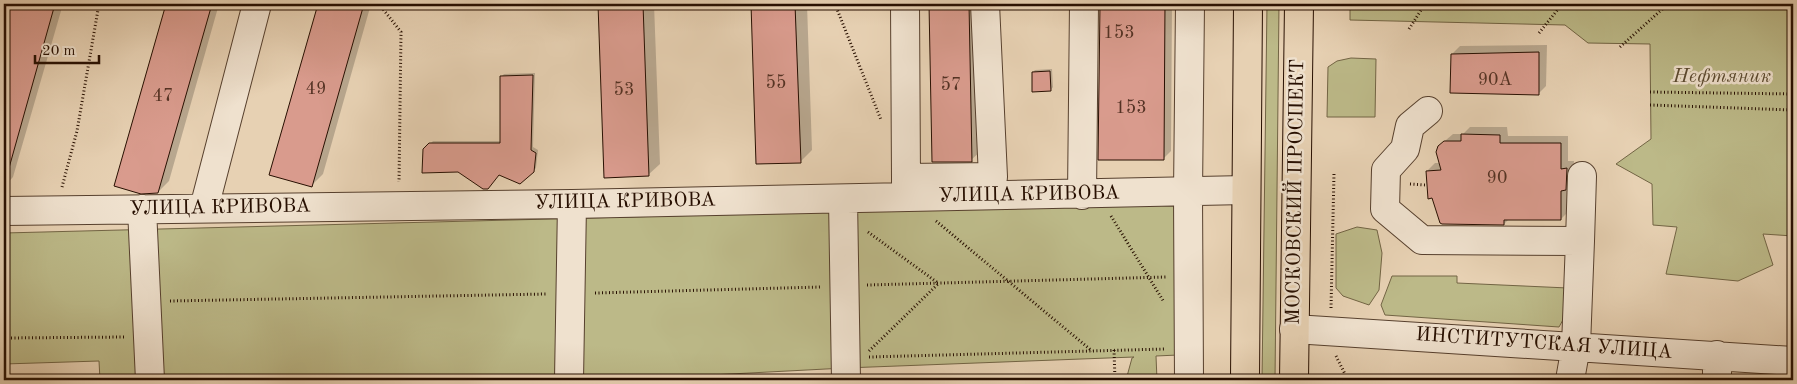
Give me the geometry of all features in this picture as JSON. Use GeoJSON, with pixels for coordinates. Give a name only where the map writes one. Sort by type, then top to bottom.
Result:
{"type":"FeatureCollection","features":[{"type":"Feature","properties":{"kind":"main road"},"geometry":{"type":"LineString","coordinates":[[1245,380],[1248,4]]}},
{"type":"Feature","properties":{"kind":"main road","name":"МОСКОВСКИЙ ПРОСПЕКТ"},"geometry":{"type":"LineString","coordinates":[[1294,380],[1298,4]]}},
{"type":"Feature","properties":{"kind":"street"},"geometry":{"type":"LineString","coordinates":[[204,208],[257,4]]}},
{"type":"Feature","properties":{"kind":"street"},"geometry":{"type":"LineString","coordinates":[[905,4],[906,188],[993,177],[985,4]]}},
{"type":"Feature","properties":{"kind":"street"},"geometry":{"type":"LineString","coordinates":[[1084,4],[1090,195]]}},
{"type":"Feature","properties":{"kind":"street"},"geometry":{"type":"LineString","coordinates":[[1189,380],[1190,4]]}},
{"type":"Feature","properties":{"kind":"street"},"geometry":{"type":"LineString","coordinates":[[1428,111],[1410,126],[1405,149],[1386,170],[1385,209],[1422,240],[1580,241]]}},
{"type":"Feature","properties":{"kind":"street"},"geometry":{"type":"LineString","coordinates":[[1570,380],[1576,346],[1582,176]]}},
{"type":"Feature","properties":{"kind":"street","name":"УЛИЦА КРИВОВА"},"geometry":{"type":"LineString","coordinates":[[4,212],[398,205],[843,206],[906,188],[1090,195],[1246,190]]}},
{"type":"Feature","properties":{"kind":"street"},"geometry":{"type":"LineString","coordinates":[[570,380],[572,204]]}},
{"type":"Feature","properties":{"kind":"street"},"geometry":{"type":"LineString","coordinates":[[843,206],[846,374]]}},
{"type":"Feature","properties":{"kind":"street"},"geometry":{"type":"LineString","coordinates":[[142,209],[150,380]]}},
{"type":"Feature","properties":{"kind":"street","name":"ИНСТИТУТСКАЯ УЛИЦА"},"geometry":{"type":"LineString","coordinates":[[1294,329],[1576,346],[1716,368],[1793,361]]}},
{"type":"Feature","properties":{"kind":"path"},"geometry":{"type":"LineString","coordinates":[[60,195],[77,131],[99,4]]}},
{"type":"Feature","properties":{"kind":"path"},"geometry":{"type":"LineString","coordinates":[[379,4],[401,32],[398,205]]}},
{"type":"Feature","properties":{"kind":"path"},"geometry":{"type":"LineString","coordinates":[[835,4],[881,122]]}},
{"type":"Feature","properties":{"kind":"path"},"geometry":{"type":"LineString","coordinates":[[1409,29],[1425,4]]}},
{"type":"Feature","properties":{"kind":"path"},"geometry":{"type":"LineString","coordinates":[[1540,33],[1560,4]]}},
{"type":"Feature","properties":{"kind":"path"},"geometry":{"type":"LineString","coordinates":[[1620,47],[1668,4]]}},
{"type":"Feature","properties":{"kind":"path"},"geometry":{"type":"LineString","coordinates":[[1650,92],[1793,94]]}},
{"type":"Feature","properties":{"kind":"path"},"geometry":{"type":"LineString","coordinates":[[1650,105],[1793,110]]}},
{"type":"Feature","properties":{"kind":"path"},"geometry":{"type":"LineString","coordinates":[[1334,174],[1331,331],[1333,350],[1348,380]]}},
{"type":"Feature","properties":{"kind":"path"},"geometry":{"type":"LineString","coordinates":[[1402,184],[1426,185]]}},
{"type":"Feature","properties":{"kind":"path"},"geometry":{"type":"LineString","coordinates":[[906,188],[1092,351]]}},
{"type":"Feature","properties":{"kind":"path"},"geometry":{"type":"LineString","coordinates":[[1090,195],[1169,309]]}},
{"type":"Feature","properties":{"kind":"path"},"geometry":{"type":"LineString","coordinates":[[843,206],[938,283]]}},
{"type":"Feature","properties":{"kind":"path"},"geometry":{"type":"LineString","coordinates":[[147,301],[571,294],[1188,276]]}},
{"type":"Feature","properties":{"kind":"path"},"geometry":{"type":"LineString","coordinates":[[938,283],[862,358],[1188,348]]}},
{"type":"Feature","properties":{"kind":"path"},"geometry":{"type":"LineString","coordinates":[[4,338],[148,337]]}},
{"type":"Feature","properties":{"kind":"path"},"geometry":{"type":"LineString","coordinates":[[1114,350],[1115,380]]}},
{"type":"Feature","properties":{"kind":"path"},"geometry":{"type":"LineString","coordinates":[[796,380],[829,379],[846,374]]}},
{"type":"Feature","properties":{"kind":"green space"},"geometry":{"type":"Polygon","coordinates":[[[1267,4],[1279,4],[1275,380],[1262,380],[1267,4]]]}},
{"type":"Feature","properties":{"kind":"green space","name":"Нефтяник"},"geometry":{"type":"Polygon","coordinates":[[[1350,4],[1793,4],[1793,236],[1763,234],[1773,265],[1738,281],[1666,274],[1677,227],[1653,225],[1652,184],[1616,164],[1651,139],[1650,44],[1588,43],[1565,25],[1350,20],[1350,4]]]}},
{"type":"Feature","properties":{"kind":"green space"},"geometry":{"type":"Polygon","coordinates":[[[1351,58],[1376,59],[1375,117],[1327,117],[1328,67],[1337,61],[1351,58]]]}},
{"type":"Feature","properties":{"kind":"green space"},"geometry":{"type":"Polygon","coordinates":[[[1175,203],[1178,355],[1156,356],[1157,380],[1126,380],[1132,358],[1134,357],[845,368],[616,380],[100,380],[99,361],[4,364],[4,233],[1175,203]]]}},
{"type":"Feature","properties":{"kind":"green space"},"geometry":{"type":"Polygon","coordinates":[[[1357,227],[1377,230],[1382,253],[1379,290],[1369,305],[1343,296],[1336,288],[1336,234],[1357,227]]]}},
{"type":"Feature","properties":{"kind":"green space"},"geometry":{"type":"Polygon","coordinates":[[[1392,276],[1457,276],[1457,283],[1568,288],[1569,309],[1559,327],[1385,315],[1381,305],[1392,276]]]}},
{"type":"Feature","properties":{"kind":"building"},"geometry":{"type":"Polygon","coordinates":[[[9,4],[55,4],[9,168],[4,168],[4,22],[9,4]]]}},
{"type":"Feature","properties":{"kind":"building"},"geometry":{"type":"Polygon","coordinates":[[[166,4],[212,4],[158,193],[141,194],[114,186],[166,4]]]}},
{"type":"Feature","properties":{"kind":"building"},"geometry":{"type":"Polygon","coordinates":[[[318,4],[364,4],[312,187],[269,175],[318,4]]]}},
{"type":"Feature","properties":{"kind":"building"},"geometry":{"type":"Polygon","coordinates":[[[598,4],[643,4],[649,176],[604,178],[598,4]]]}},
{"type":"Feature","properties":{"kind":"building"},"geometry":{"type":"Polygon","coordinates":[[[751,4],[795,4],[801,163],[756,164],[751,4]]]}},
{"type":"Feature","properties":{"kind":"building"},"geometry":{"type":"Polygon","coordinates":[[[929,4],[969,4],[972,162],[932,162],[929,4]]]}},
{"type":"Feature","properties":{"kind":"building"},"geometry":{"type":"Polygon","coordinates":[[[1100,4],[1165,4],[1164,160],[1098,160],[1100,4]]]}},
{"type":"Feature","properties":{"kind":"building"},"geometry":{"type":"Polygon","coordinates":[[[1539,52],[1539,95],[1450,93],[1451,54],[1539,52]]]}},
{"type":"Feature","properties":{"kind":"building"},"geometry":{"type":"Polygon","coordinates":[[[1050,71],[1051,91],[1032,92],[1032,72],[1050,71]]]}},
{"type":"Feature","properties":{"kind":"building"},"geometry":{"type":"Polygon","coordinates":[[[533,75],[531,150],[536,153],[534,172],[520,184],[499,175],[488,189],[483,189],[458,172],[422,173],[423,149],[429,143],[500,143],[500,76],[533,75]]]}},
{"type":"Feature","properties":{"kind":"building"},"geometry":{"type":"Polygon","coordinates":[[[1461,134],[1500,135],[1500,143],[1561,143],[1561,169],[1567,168],[1566,190],[1561,191],[1561,220],[1504,220],[1504,225],[1440,223],[1432,198],[1428,199],[1426,171],[1441,170],[1436,152],[1438,146],[1444,141],[1461,141],[1461,134]]]}}]}
